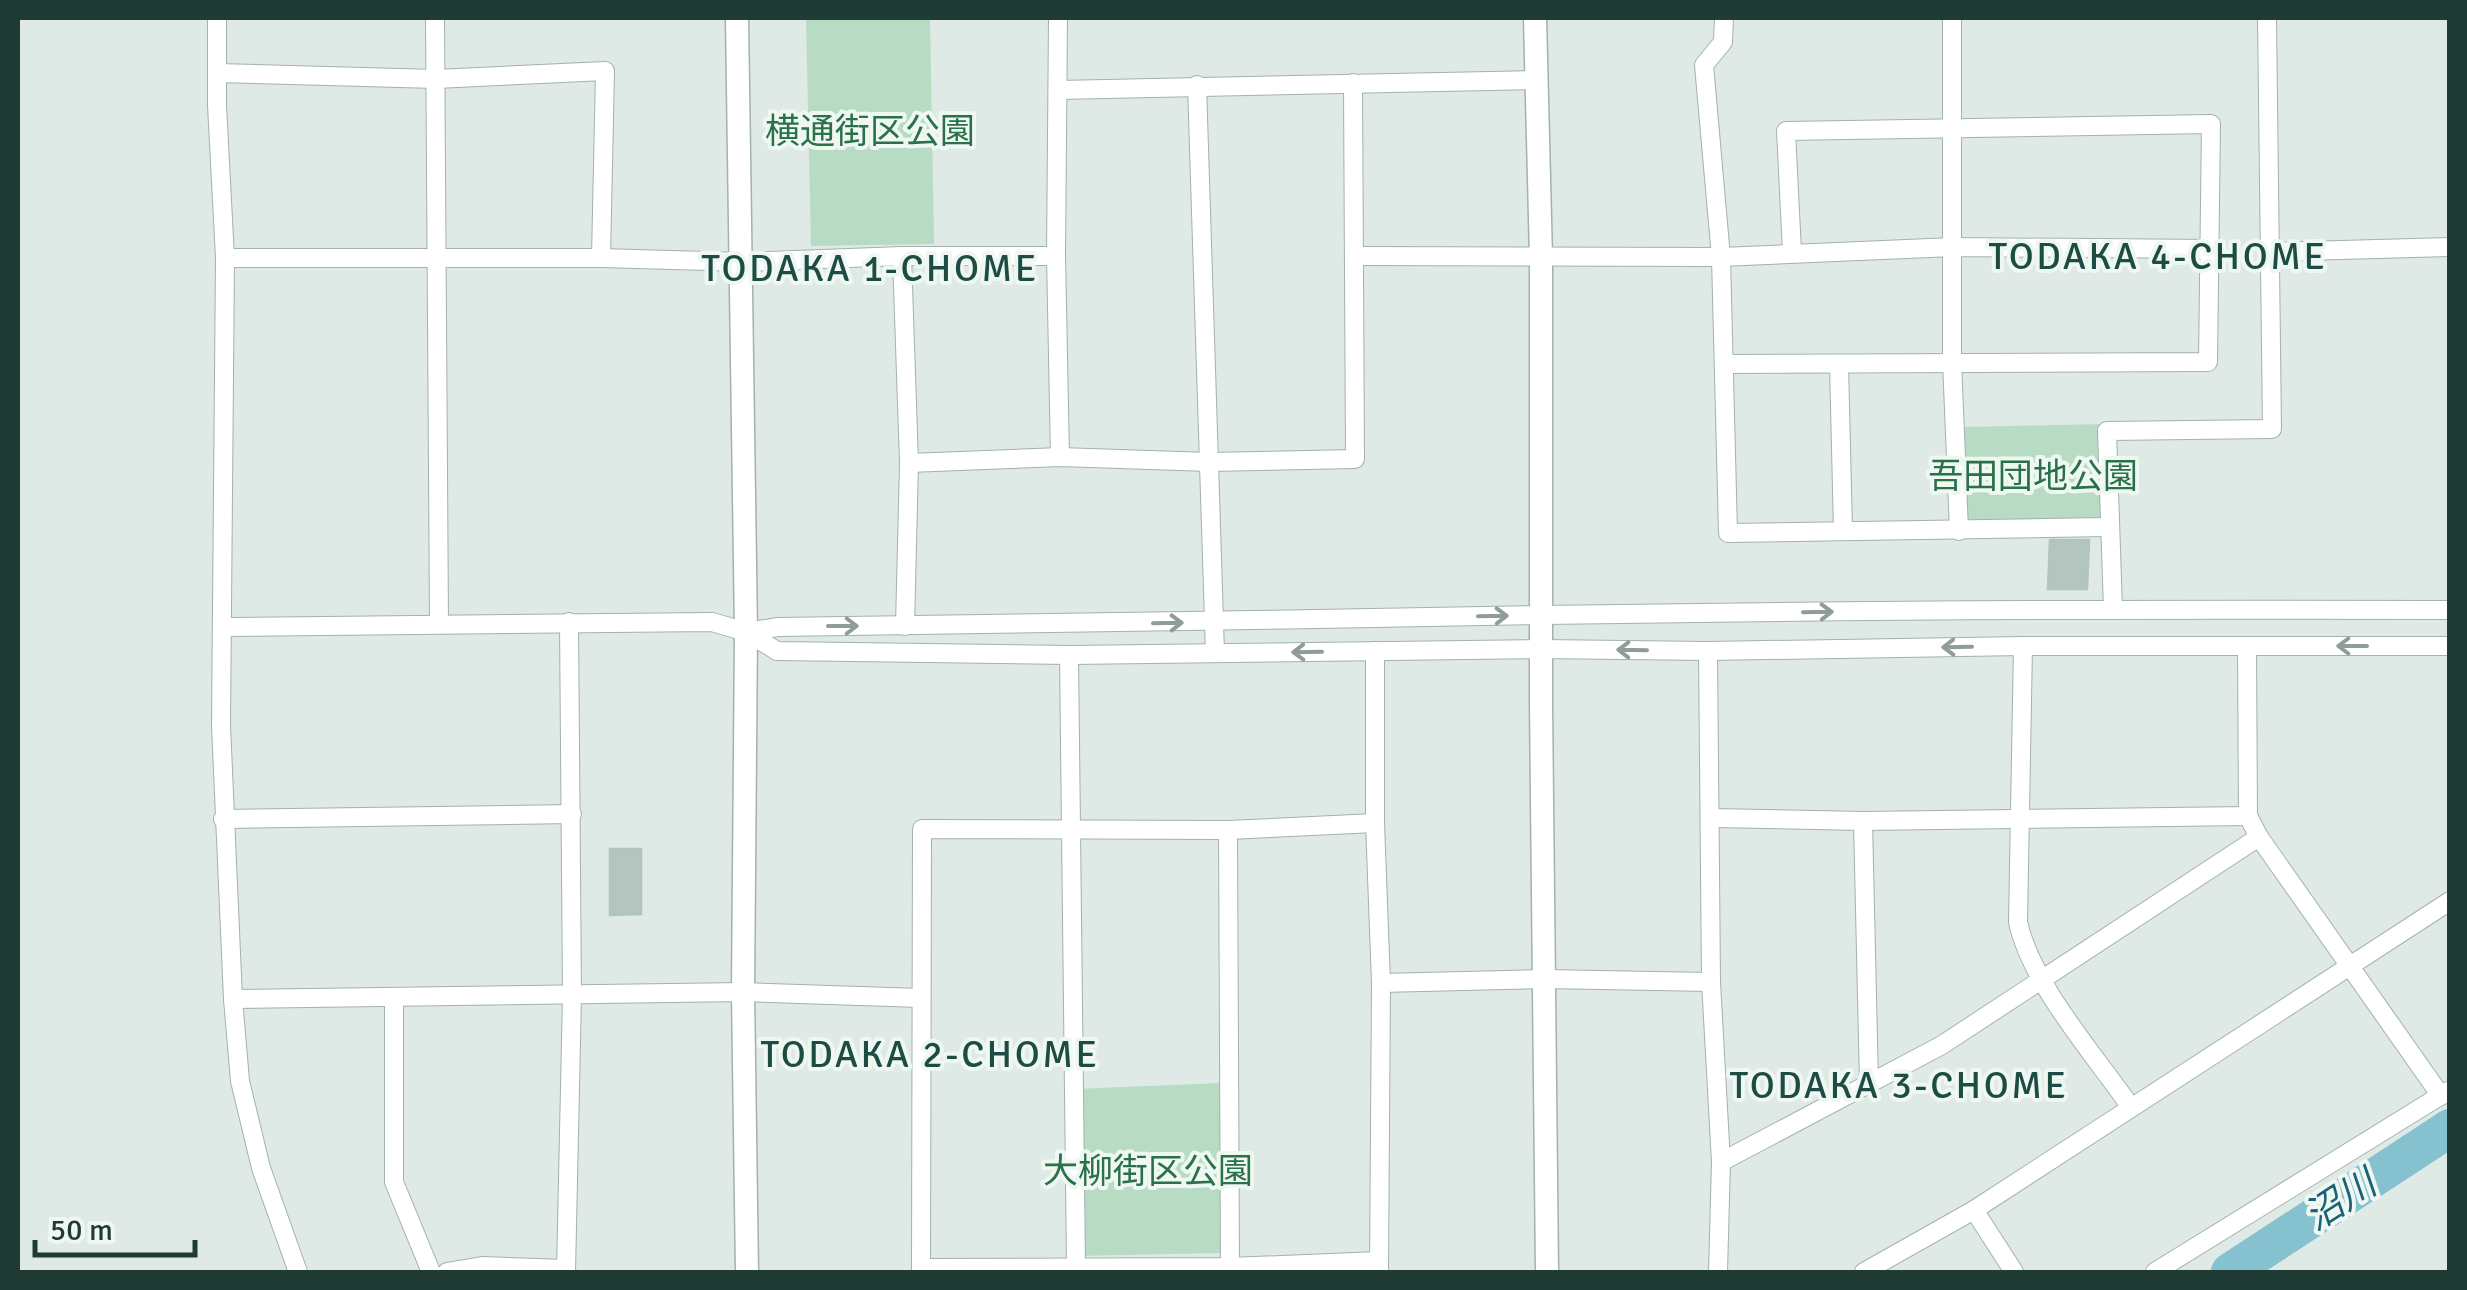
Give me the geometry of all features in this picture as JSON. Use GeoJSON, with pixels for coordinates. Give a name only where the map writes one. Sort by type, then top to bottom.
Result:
{"type":"FeatureCollection","features":[{"type":"Feature","properties":{"kind":"street"},"geometry":{"type":"LineString","coordinates":[[216,18],[225,258],[221,724],[233,999],[240,1080],[261,1168],[298,1272]]}},
{"type":"Feature","properties":{"kind":"street"},"geometry":{"type":"LineString","coordinates":[[435,18],[439,623]]}},
{"type":"Feature","properties":{"kind":"street"},"geometry":{"type":"LineString","coordinates":[[737,18],[746,632],[743,992],[747,1272]]}},
{"type":"Feature","properties":{"kind":"street"},"geometry":{"type":"LineString","coordinates":[[1058,18],[1056,256],[1060,457]]}},
{"type":"Feature","properties":{"kind":"street"},"geometry":{"type":"LineString","coordinates":[[1535,18],[1541,258],[1547,1272]]}},
{"type":"Feature","properties":{"kind":"street"},"geometry":{"type":"LineString","coordinates":[[1724,18],[1723,42],[1704,66],[1721,257],[1728,533],[2108,527]]}},
{"type":"Feature","properties":{"kind":"street"},"geometry":{"type":"LineString","coordinates":[[1952,18],[1952,361],[1959,532]]}},
{"type":"Feature","properties":{"kind":"street"},"geometry":{"type":"LineString","coordinates":[[2113,609],[2107,431],[2272,429],[2267,18]]}},
{"type":"Feature","properties":{"kind":"street"},"geometry":{"type":"LineString","coordinates":[[218,73],[436,79],[605,71],[601,258]]}},
{"type":"Feature","properties":{"kind":"street"},"geometry":{"type":"LineString","coordinates":[[1058,90],[1536,80]]}},
{"type":"Feature","properties":{"kind":"street"},"geometry":{"type":"LineString","coordinates":[[910,463],[1060,457],[1209,462],[1355,459],[1353,83]]}},
{"type":"Feature","properties":{"kind":"street"},"geometry":{"type":"LineString","coordinates":[[1197,85],[1215,653]]}},
{"type":"Feature","properties":{"kind":"street"},"geometry":{"type":"LineString","coordinates":[[1726,364],[2208,362],[2211,124],[1786,130],[1792,252]]}},
{"type":"Feature","properties":{"kind":"street"},"geometry":{"type":"LineString","coordinates":[[1354,256],[1721,257],[1952,247],[2212,248]]}},
{"type":"Feature","properties":{"kind":"street"},"geometry":{"type":"LineString","coordinates":[[2270,252],[2450,248]]}},
{"type":"Feature","properties":{"kind":"street"},"geometry":{"type":"LineString","coordinates":[[902,256],[910,463],[905,626]]}},
{"type":"Feature","properties":{"kind":"street"},"geometry":{"type":"LineString","coordinates":[[225,258],[742,262],[1056,256]]}},
{"type":"Feature","properties":{"kind":"street"},"geometry":{"type":"LineString","coordinates":[[1839,364],[1843,530]]}},
{"type":"Feature","properties":{"kind":"street"},"geometry":{"type":"LineString","coordinates":[[746,632],[778,627],[1541,615],[2450,610]]}},
{"type":"Feature","properties":{"kind":"street"},"geometry":{"type":"LineString","coordinates":[[446,1272],[482,1266],[566,1271],[572,994],[569,622]]}},
{"type":"Feature","properties":{"kind":"street"},"geometry":{"type":"LineString","coordinates":[[224,627],[712,622],[746,632],[777,651],[1069,655],[2450,646]]}},
{"type":"Feature","properties":{"kind":"street"},"geometry":{"type":"LineString","coordinates":[[2023,646],[2018,818],[2018,922],[2023,946],[2042,981],[2130,1106]]}},
{"type":"Feature","properties":{"kind":"street"},"geometry":{"type":"LineString","coordinates":[[2155,1272],[2445,1093],[2350,965],[2248,816],[2247,646]]}},
{"type":"Feature","properties":{"kind":"street"},"geometry":{"type":"LineString","coordinates":[[1375,651],[1375,823],[1382,983],[1379,1267],[921,1270],[922,829],[1228,830],[1375,823]]}},
{"type":"Feature","properties":{"kind":"street"},"geometry":{"type":"LineString","coordinates":[[1708,651],[1711,982],[1721,1162],[1718,1272]]}},
{"type":"Feature","properties":{"kind":"street"},"geometry":{"type":"LineString","coordinates":[[1069,655],[1076,1267]]}},
{"type":"Feature","properties":{"kind":"street"},"geometry":{"type":"LineString","coordinates":[[224,819],[572,814]]}},
{"type":"Feature","properties":{"kind":"street"},"geometry":{"type":"LineString","coordinates":[[1712,818],[1863,821],[2248,816]]}},
{"type":"Feature","properties":{"kind":"street"},"geometry":{"type":"LineString","coordinates":[[1863,821],[1869,1084]]}},
{"type":"Feature","properties":{"kind":"street"},"geometry":{"type":"LineString","coordinates":[[1228,830],[1230,1267]]}},
{"type":"Feature","properties":{"kind":"street"},"geometry":{"type":"LineString","coordinates":[[1721,1162],[1942,1045],[2259,836]]}},
{"type":"Feature","properties":{"kind":"street"},"geometry":{"type":"LineString","coordinates":[[1864,1272],[1974,1210],[2450,901]]}},
{"type":"Feature","properties":{"kind":"street"},"geometry":{"type":"LineString","coordinates":[[1382,983],[1544,979],[1711,982]]}},
{"type":"Feature","properties":{"kind":"street"},"geometry":{"type":"LineString","coordinates":[[233,999],[743,992],[920,998]]}},
{"type":"Feature","properties":{"kind":"street"},"geometry":{"type":"LineString","coordinates":[[394,999],[394,1182],[430,1272]]}},
{"type":"Feature","properties":{"kind":"street"},"geometry":{"type":"LineString","coordinates":[[1974,1210],[2014,1272]]}},
{"type":"Feature","properties":{"kind":"green space","name":"横通街区公園"},"geometry":{"type":"Polygon","coordinates":[[[806,18],[930,18],[934,244],[811,246],[806,18]]]}},
{"type":"Feature","properties":{"kind":"green space","name":"吾田団地公園"},"geometry":{"type":"Polygon","coordinates":[[[2103,424],[2103,527],[1964,524],[1962,427],[2103,424]]]}},
{"type":"Feature","properties":{"kind":"green space","name":"大柳街区公園"},"geometry":{"type":"Polygon","coordinates":[[[1221,1083],[1221,1253],[1076,1256],[1074,1089],[1221,1083]]]}},
{"type":"Feature","properties":{"kind":"building"},"geometry":{"type":"Polygon","coordinates":[[[2050,540],[2089,540],[2087,589],[2048,589],[2050,540]]]}},
{"type":"Feature","properties":{"kind":"building"},"geometry":{"type":"Polygon","coordinates":[[[610,849],[641,849],[641,914],[610,915],[610,849]]]}},
{"type":"Feature","properties":{"kind":"waterway","name":"沼川"},"geometry":{"type":"LineString","coordinates":[[2230,1272],[2450,1128]]}},
{"type":"Feature","properties":{"kind":"district","name":"TODAKA 4-CHOME"},"geometry":{"type":"Point","coordinates":[2158,256]}},
{"type":"Feature","properties":{"kind":"district","name":"TODAKA 1-CHOME"},"geometry":{"type":"Point","coordinates":[870,268]}},
{"type":"Feature","properties":{"kind":"district","name":"TODAKA 2-CHOME"},"geometry":{"type":"Point","coordinates":[930,1054]}},
{"type":"Feature","properties":{"kind":"district","name":"TODAKA 3-CHOME"},"geometry":{"type":"Point","coordinates":[1899,1085]}}]}
